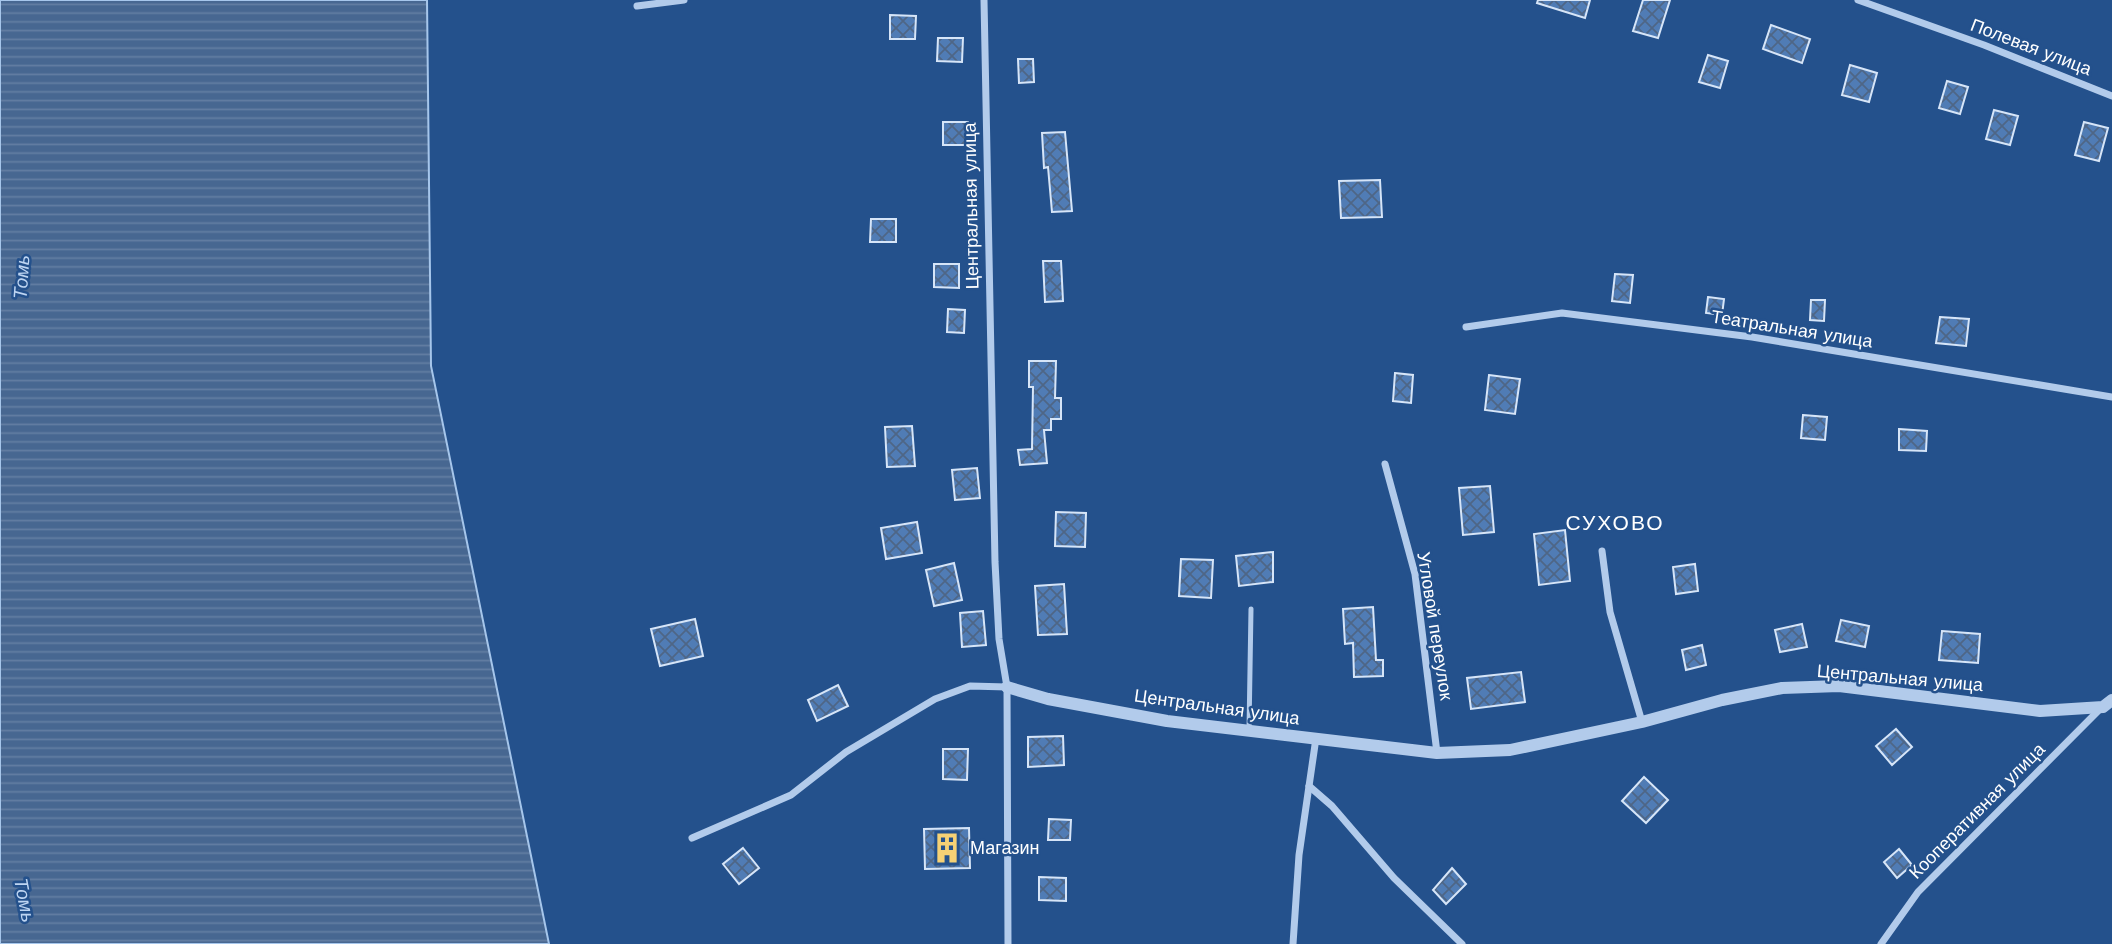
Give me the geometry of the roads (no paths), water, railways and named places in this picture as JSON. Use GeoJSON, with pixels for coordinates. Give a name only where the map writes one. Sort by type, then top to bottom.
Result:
{"type":"FeatureCollection","features":[{"type":"Feature","properties":{"kind":"street"},"geometry":{"type":"LineString","coordinates":[[637,6],[684,0]]}},
{"type":"Feature","properties":{"kind":"street","name":"Центральная улица"},"geometry":{"type":"LineString","coordinates":[[984,0],[995,562],[999,639],[1007,687],[1048,699],[1167,721],[1437,753],[1510,750],[1782,688],[1839,687],[2040,711],[2108,703]]}},
{"type":"Feature","properties":{"kind":"street","name":"Полевая улица"},"geometry":{"type":"LineString","coordinates":[[1858,0],[1984,45],[2112,96]]}},
{"type":"Feature","properties":{"kind":"street","name":"Театральная улица"},"geometry":{"type":"LineString","coordinates":[[1466,327],[1562,313],[1752,337],[2112,397]]}},
{"type":"Feature","properties":{"kind":"street","name":"Угловой переулок"},"geometry":{"type":"LineString","coordinates":[[1385,464],[1415,574],[1437,753]]}},
{"type":"Feature","properties":{"kind":"street"},"geometry":{"type":"LineString","coordinates":[[1602,551],[1610,612],[1642,722]]}},
{"type":"Feature","properties":{"kind":"street"},"geometry":{"type":"LineString","coordinates":[[692,838],[791,795],[846,752],[935,699],[971,686],[1007,687],[1009,944]]}},
{"type":"Feature","properties":{"kind":"street","name":"Кооперативная улица"},"geometry":{"type":"LineString","coordinates":[[1881,944],[1918,892],[2108,703]]}},
{"type":"Feature","properties":{"kind":"street"},"geometry":{"type":"LineString","coordinates":[[1293,944],[1299,855],[1316,738]]}},
{"type":"Feature","properties":{"kind":"street"},"geometry":{"type":"LineString","coordinates":[[1309,786],[1332,806],[1394,878],[1462,944]]}},
{"type":"Feature","properties":{"kind":"lane"},"geometry":{"type":"LineString","coordinates":[[1249,730],[1251,609]]}},
{"type":"Feature","properties":{"kind":"water","name":"Томь"},"geometry":{"type":"Polygon","coordinates":[[[0,0],[427,0],[431,366],[549,944],[0,944],[0,0]]]}},
{"type":"Feature","properties":{"kind":"place","name":"Магазин"},"geometry":{"type":"Point","coordinates":[947,848]}},
{"type":"Feature","properties":{"kind":"district","name":"СУХОВО"},"geometry":{"type":"Point","coordinates":[1615,523]}}]}
